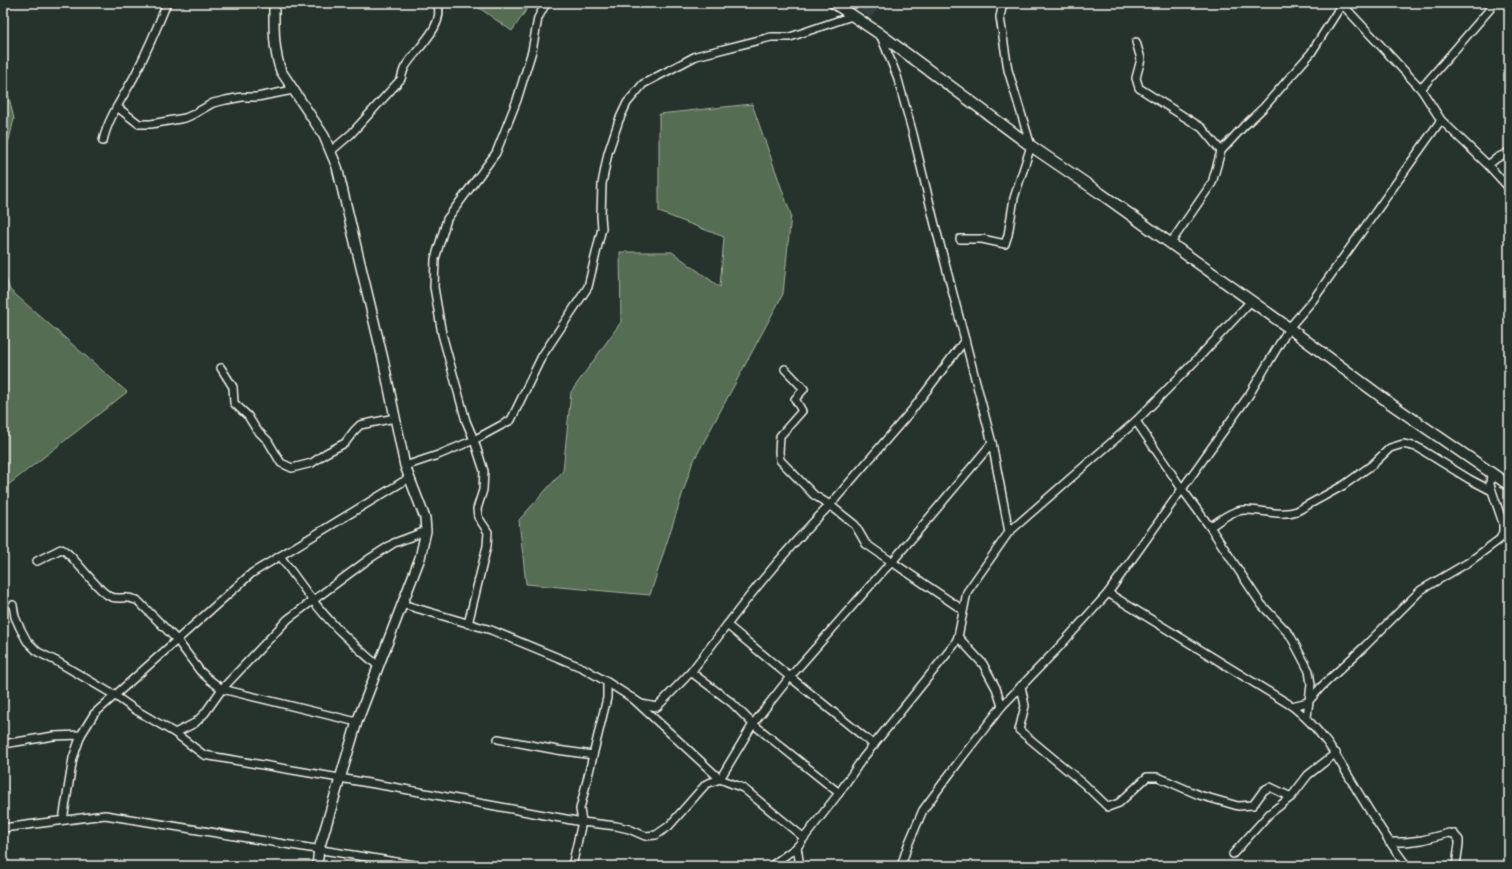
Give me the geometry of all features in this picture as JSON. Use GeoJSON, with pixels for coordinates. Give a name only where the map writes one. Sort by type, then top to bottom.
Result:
{"type":"FeatureCollection","features":[{"type":"Feature","properties":{"kind":"highway"},"geometry":{"type":"LineString","coordinates":[[834,3],[880,34],[1031,146],[1100,193],[1290,328],[1391,404],[1509,485]]}},
{"type":"Feature","properties":{"kind":"main road"},"geometry":{"type":"LineString","coordinates":[[274,3],[278,62],[285,79],[324,136],[337,167],[383,359],[405,466],[425,518],[426,531],[420,558],[358,722],[319,849],[317,866]]}},
{"type":"Feature","properties":{"kind":"street"},"geometry":{"type":"LineString","coordinates":[[103,141],[117,107],[152,38],[167,3]]}},
{"type":"Feature","properties":{"kind":"street"},"geometry":{"type":"LineString","coordinates":[[331,151],[351,134],[401,79],[405,67],[432,33],[438,20],[439,6],[437,3]]}},
{"type":"Feature","properties":{"kind":"street"},"geometry":{"type":"LineString","coordinates":[[468,624],[487,546],[488,532],[478,517],[477,509],[483,490],[484,471],[466,421],[442,334],[434,287],[435,259],[447,219],[496,153],[517,100],[532,51],[538,18],[546,3]]}},
{"type":"Feature","properties":{"kind":"street"},"geometry":{"type":"LineString","coordinates":[[960,239],[982,240],[1005,244],[1008,235],[1014,198],[1031,146],[1008,70],[1000,17],[1003,3]]}},
{"type":"Feature","properties":{"kind":"street"},"geometry":{"type":"LineString","coordinates":[[1422,89],[1490,9],[1492,3]]}},
{"type":"Feature","properties":{"kind":"street"},"geometry":{"type":"LineString","coordinates":[[1170,244],[1212,183],[1221,151],[1264,107],[1311,53],[1341,4],[1422,89],[1441,120],[1488,165],[1509,188]]}},
{"type":"Feature","properties":{"kind":"street"},"geometry":{"type":"LineString","coordinates":[[405,466],[438,456],[474,440],[511,420],[542,356],[588,287],[602,228],[602,184],[608,154],[619,120],[627,103],[643,84],[696,56],[771,37],[790,37],[852,16]]}},
{"type":"Feature","properties":{"kind":"street"},"geometry":{"type":"LineString","coordinates":[[880,34],[897,76],[913,134],[992,443],[1009,532]]}},
{"type":"Feature","properties":{"kind":"street"},"geometry":{"type":"LineString","coordinates":[[1136,42],[1141,59],[1136,78],[1139,88],[1202,128],[1221,151]]}},
{"type":"Feature","properties":{"kind":"street"},"geometry":{"type":"LineString","coordinates":[[117,107],[139,124],[151,124],[185,118],[213,103],[242,97],[257,97],[293,90]]}},
{"type":"Feature","properties":{"kind":"street"},"geometry":{"type":"LineString","coordinates":[[901,866],[908,844],[923,810],[1002,706],[1108,593],[1249,395],[1290,328],[1313,300],[1441,120]]}},
{"type":"Feature","properties":{"kind":"street"},"geometry":{"type":"LineString","coordinates":[[1488,165],[1497,158],[1509,152]]}},
{"type":"Feature","properties":{"kind":"street"},"geometry":{"type":"LineString","coordinates":[[771,866],[797,847],[803,837],[839,793],[862,758],[954,645],[958,637],[967,592],[1009,532],[1136,421],[1202,354],[1251,301]]}},
{"type":"Feature","properties":{"kind":"street"},"geometry":{"type":"LineString","coordinates":[[402,604],[491,630],[584,668],[640,704],[657,707],[691,672],[768,572],[830,505],[912,410],[965,340]]}},
{"type":"Feature","properties":{"kind":"street"},"geometry":{"type":"LineString","coordinates":[[221,368],[233,387],[234,403],[248,416],[256,429],[268,441],[281,462],[292,468],[312,463],[326,453],[345,444],[360,425],[395,418]]}},
{"type":"Feature","properties":{"kind":"street"},"geometry":{"type":"LineString","coordinates":[[785,369],[804,389],[795,399],[802,411],[780,436],[780,460],[814,495],[830,505],[854,525],[866,544],[963,610]]}},
{"type":"Feature","properties":{"kind":"street"},"geometry":{"type":"LineString","coordinates":[[1136,421],[1182,489],[1210,527],[1261,604],[1290,635],[1309,671],[1321,687]]}},
{"type":"Feature","properties":{"kind":"street"},"geometry":{"type":"LineString","coordinates":[[13,605],[15,617],[20,628],[27,641],[38,652],[114,695],[134,709],[175,733],[204,755],[623,828],[645,836],[656,835],[669,826],[706,784],[720,779],[753,724],[790,677],[892,562],[992,443]]}},
{"type":"Feature","properties":{"kind":"street"},"geometry":{"type":"LineString","coordinates":[[1210,527],[1231,513],[1244,510],[1289,514],[1297,511],[1344,485],[1372,465],[1390,448],[1403,444],[1417,447],[1469,479],[1492,491]]}},
{"type":"Feature","properties":{"kind":"street"},"geometry":{"type":"LineString","coordinates":[[1292,706],[1308,702],[1321,687],[1365,646],[1421,590],[1469,562],[1500,539],[1503,532],[1502,523],[1490,485],[1491,473]]}},
{"type":"Feature","properties":{"kind":"street"},"geometry":{"type":"LineString","coordinates":[[63,820],[73,758],[81,735],[94,714],[252,573],[409,478]]}},
{"type":"Feature","properties":{"kind":"street"},"geometry":{"type":"LineString","coordinates":[[175,733],[195,723],[222,689],[288,620],[369,559],[394,543],[426,531]]}},
{"type":"Feature","properties":{"kind":"street"},"geometry":{"type":"LineString","coordinates":[[37,561],[61,549],[64,549],[108,596],[137,600],[177,640],[200,671],[222,689],[358,722]]}},
{"type":"Feature","properties":{"kind":"street"},"geometry":{"type":"LineString","coordinates":[[280,556],[313,601],[343,635],[378,666]]}},
{"type":"Feature","properties":{"kind":"street"},"geometry":{"type":"LineString","coordinates":[[1108,593],[1292,706],[1307,717],[1336,753],[1389,842],[1407,866]]}},
{"type":"Feature","properties":{"kind":"street"},"geometry":{"type":"LineString","coordinates":[[727,626],[874,745]]}},
{"type":"Feature","properties":{"kind":"street"},"geometry":{"type":"LineString","coordinates":[[958,637],[983,664],[996,688],[1002,706]]}},
{"type":"Feature","properties":{"kind":"street"},"geometry":{"type":"LineString","coordinates":[[1307,717],[1311,684],[1309,671]]}},
{"type":"Feature","properties":{"kind":"street"},"geometry":{"type":"LineString","coordinates":[[691,672],[732,703],[753,724],[839,793]]}},
{"type":"Feature","properties":{"kind":"street"},"geometry":{"type":"LineString","coordinates":[[572,866],[582,822],[580,809],[607,698],[607,682]]}},
{"type":"Feature","properties":{"kind":"street"},"geometry":{"type":"LineString","coordinates":[[1020,686],[1026,706],[1018,730],[1084,784],[1108,806],[1119,803],[1147,777],[1158,777],[1199,795],[1238,806],[1253,805],[1264,790],[1270,787],[1291,797]]}},
{"type":"Feature","properties":{"kind":"street"},"geometry":{"type":"LineString","coordinates":[[632,698],[720,779],[743,788],[803,837]]}},
{"type":"Feature","properties":{"kind":"street"},"geometry":{"type":"LineString","coordinates":[[3,744],[54,736],[81,735]]}},
{"type":"Feature","properties":{"kind":"street"},"geometry":{"type":"LineString","coordinates":[[498,739],[593,755]]}},
{"type":"Feature","properties":{"kind":"street"},"geometry":{"type":"LineString","coordinates":[[1233,854],[1269,814],[1291,797],[1308,775],[1336,753]]}},
{"type":"Feature","properties":{"kind":"street"},"geometry":{"type":"LineString","coordinates":[[3,828],[105,815],[319,849],[399,864],[421,866]]}},
{"type":"Feature","properties":{"kind":"street"},"geometry":{"type":"LineString","coordinates":[[1389,842],[1422,840],[1449,833],[1454,834],[1459,840],[1456,866]]}},
{"type":"Feature","properties":{"kind":"street"},"geometry":{"type":"LineString","coordinates":[[797,847],[800,866]]}},
{"type":"Feature","properties":{"kind":"shaded area"},"geometry":{"type":"Polygon","coordinates":[[[849,3],[883,3],[870,18],[849,3]]]}},
{"type":"Feature","properties":{"kind":"green space"},"geometry":{"type":"Polygon","coordinates":[[[472,3],[531,3],[512,31],[472,3]]]}},
{"type":"Feature","properties":{"kind":"green space"},"geometry":{"type":"Polygon","coordinates":[[[3,72],[14,119],[3,164],[3,72]]]}},
{"type":"Feature","properties":{"kind":"green space"},"geometry":{"type":"Polygon","coordinates":[[[752,104],[791,215],[783,294],[692,464],[650,595],[526,584],[519,520],[563,471],[571,392],[621,322],[620,252],[672,252],[720,287],[724,237],[659,212],[659,114],[752,104]]]}},
{"type":"Feature","properties":{"kind":"green space"},"geometry":{"type":"Polygon","coordinates":[[[3,271],[10,290],[127,392],[3,489],[3,271]]]}}]}
